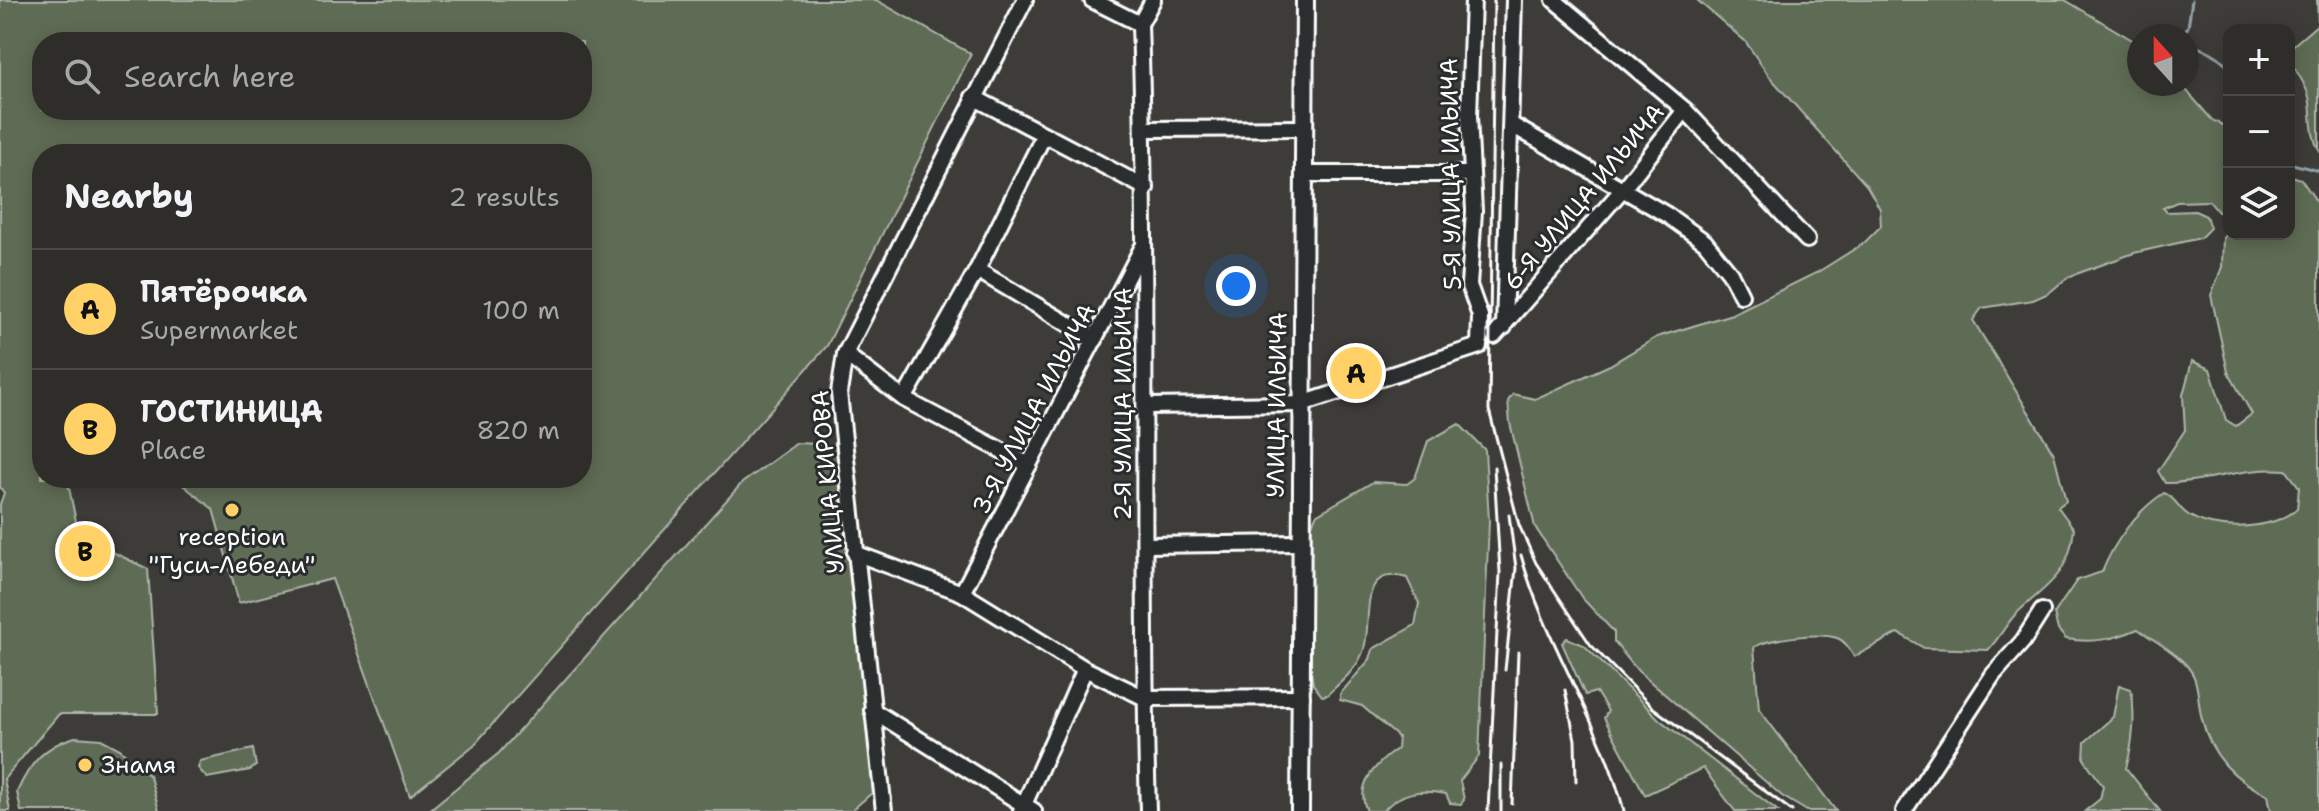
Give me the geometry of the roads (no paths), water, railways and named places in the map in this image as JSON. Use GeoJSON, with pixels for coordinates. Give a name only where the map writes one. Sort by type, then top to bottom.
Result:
{"type":"FeatureCollection","features":[{"type":"Feature","properties":{"kind":"main road","name":"УЛИЦА ИЛЬИЧА"},"geometry":{"type":"LineString","coordinates":[[1300,811],[1302,697],[1299,543],[1305,0]]}},
{"type":"Feature","properties":{"kind":"street","name":"УЛИЦА КИРОВА"},"geometry":{"type":"LineString","coordinates":[[884,811],[839,393],[845,354],[1025,0]]}},
{"type":"Feature","properties":{"kind":"street"},"geometry":{"type":"LineString","coordinates":[[1092,0],[1140,24],[1153,0]]}},
{"type":"Feature","properties":{"kind":"street","name":"5-Я УЛИЦА ИЛЬИЧА"},"geometry":{"type":"LineString","coordinates":[[1302,404],[1479,346],[1480,316],[1469,285],[1474,211],[1469,116],[1473,0]]}},
{"type":"Feature","properties":{"kind":"street"},"geometry":{"type":"LineString","coordinates":[[1514,0],[1512,125],[1705,242],[1730,273],[1741,295]]}},
{"type":"Feature","properties":{"kind":"street"},"geometry":{"type":"LineString","coordinates":[[1554,0],[1685,110]]}},
{"type":"Feature","properties":{"kind":"street","name":"2-Я УЛИЦА ИЛЬИЧА"},"geometry":{"type":"LineString","coordinates":[[1140,24],[1146,188],[1145,698],[1148,811]]}},
{"type":"Feature","properties":{"kind":"street"},"geometry":{"type":"LineString","coordinates":[[973,97],[1146,188]]}},
{"type":"Feature","properties":{"kind":"street","name":"6-Я УЛИЦА ИЛЬИЧА"},"geometry":{"type":"LineString","coordinates":[[1512,125],[1499,332],[1622,190],[1685,110],[1807,240]]}},
{"type":"Feature","properties":{"kind":"street"},"geometry":{"type":"LineString","coordinates":[[1144,129],[1304,128]]}},
{"type":"Feature","properties":{"kind":"street"},"geometry":{"type":"LineString","coordinates":[[904,399],[977,270],[1044,135]]}},
{"type":"Feature","properties":{"kind":"street"},"geometry":{"type":"LineString","coordinates":[[1303,174],[1472,174]]}},
{"type":"Feature","properties":{"kind":"street","name":"3-Я УЛИЦА ИЛЬИЧА"},"geometry":{"type":"LineString","coordinates":[[962,593],[1144,244]]}},
{"type":"Feature","properties":{"kind":"street"},"geometry":{"type":"LineString","coordinates":[[977,270],[1095,340]]}},
{"type":"Feature","properties":{"kind":"street"},"geometry":{"type":"LineString","coordinates":[[845,354],[904,399],[1029,465]]}},
{"type":"Feature","properties":{"kind":"street"},"geometry":{"type":"LineString","coordinates":[[1145,406],[1302,404]]}},
{"type":"Feature","properties":{"kind":"street"},"geometry":{"type":"LineString","coordinates":[[1146,545],[1299,543]]}},
{"type":"Feature","properties":{"kind":"street"},"geometry":{"type":"LineString","coordinates":[[855,553],[962,593],[1085,669],[1145,698],[1302,697]]}},
{"type":"Feature","properties":{"kind":"street"},"geometry":{"type":"LineString","coordinates":[[1904,811],[1993,675],[2023,641],[2042,611]]}},
{"type":"Feature","properties":{"kind":"street"},"geometry":{"type":"LineString","coordinates":[[872,710],[1026,809],[1085,669]]}},
{"type":"Feature","properties":{"kind":"waterway"},"geometry":{"type":"LineString","coordinates":[[2188,24],[2192,0]]}},
{"type":"Feature","properties":{"kind":"waterway"},"geometry":{"type":"LineString","coordinates":[[2199,48],[2223,62]]}},
{"type":"Feature","properties":{"kind":"waterway"},"geometry":{"type":"LineString","coordinates":[[2295,165],[2319,171]]}},
{"type":"Feature","properties":{"kind":"railway"},"geometry":{"type":"LineString","coordinates":[[1494,0],[1489,410],[1519,525],[1536,563],[1590,644],[1652,707],[1792,811]]}},
{"type":"Feature","properties":{"kind":"railway"},"geometry":{"type":"LineString","coordinates":[[1488,811],[1500,572],[1494,467]]}},
{"type":"Feature","properties":{"kind":"railway"},"geometry":{"type":"LineString","coordinates":[[1505,670],[1516,568],[1509,515]]}},
{"type":"Feature","properties":{"kind":"railway"},"geometry":{"type":"LineString","coordinates":[[1521,555],[1544,620],[1602,746],[1624,811]]}},
{"type":"Feature","properties":{"kind":"railway"},"geometry":{"type":"LineString","coordinates":[[1512,804],[1518,652]]}},
{"type":"Feature","properties":{"kind":"railway"},"geometry":{"type":"LineString","coordinates":[[1565,690],[1575,740],[1576,781]]}},
{"type":"Feature","properties":{"kind":"railway"},"geometry":{"type":"LineString","coordinates":[[1501,765],[1501,811]]}},
{"type":"Feature","properties":{"kind":"place","name":"Пятёрочка"},"geometry":{"type":"Point","coordinates":[1356,373]}},
{"type":"Feature","properties":{"kind":"place","name":"reception \"Гуси-Лебеди\""},"geometry":{"type":"Point","coordinates":[232,510]}},
{"type":"Feature","properties":{"kind":"place","name":"ГОСТИНИЦА"},"geometry":{"type":"Point","coordinates":[85,551]}},
{"type":"Feature","properties":{"kind":"place","name":"Знамя"},"geometry":{"type":"Point","coordinates":[85,765]}}]}
